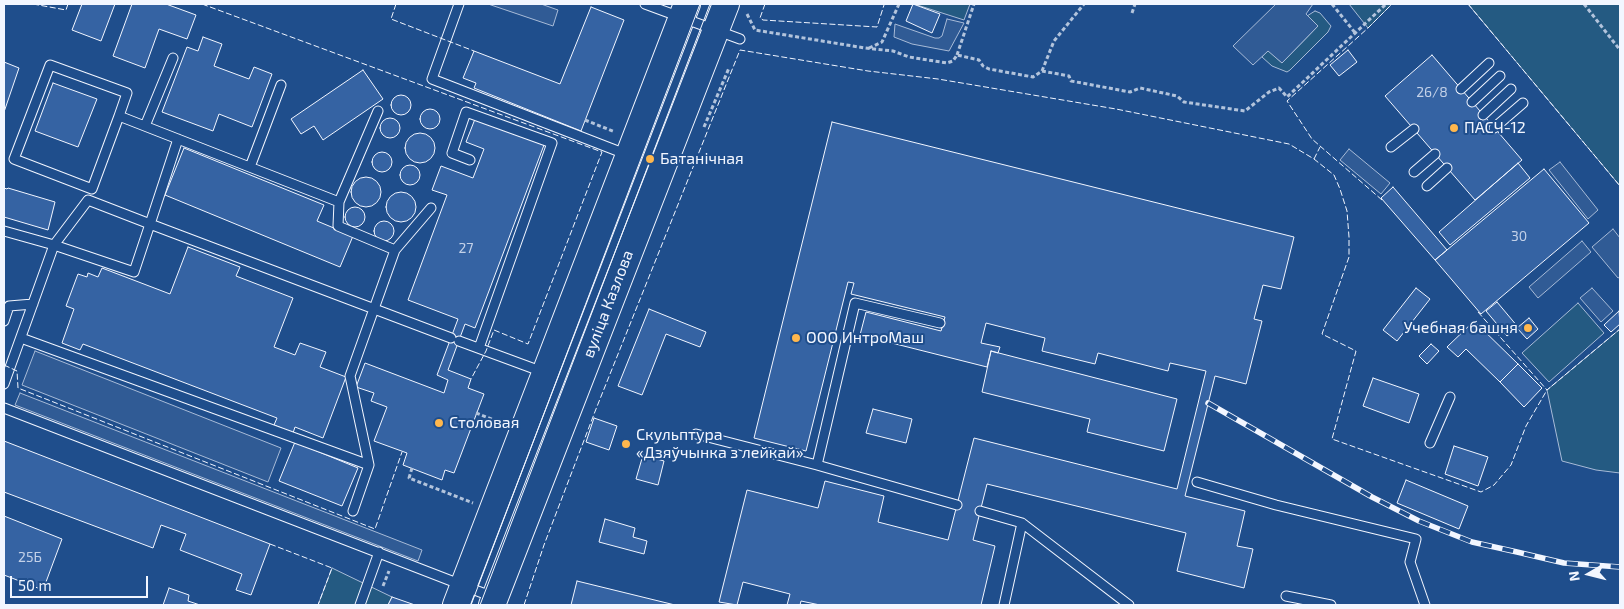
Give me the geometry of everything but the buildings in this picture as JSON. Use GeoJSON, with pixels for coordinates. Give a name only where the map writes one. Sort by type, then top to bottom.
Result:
{"type":"FeatureCollection","features":[{"type":"Feature","properties":{"kind":"main road","name":"вуліца Казлова"},"geometry":{"type":"LineString","coordinates":[[493,602],[716,30],[736,9]]}},
{"type":"Feature","properties":{"kind":"main road","name":"вуліца Казлова"},"geometry":{"type":"LineString","coordinates":[[460,595],[684,10]]}},
{"type":"Feature","properties":{"kind":"lane"},"geometry":{"type":"LineString","coordinates":[[459,4],[432,79],[629,155]]}},
{"type":"Feature","properties":{"kind":"lane"},"geometry":{"type":"LineString","coordinates":[[645,4],[684,10],[716,30],[740,39]]}},
{"type":"Feature","properties":{"kind":"lane"},"geometry":{"type":"LineString","coordinates":[[145,126],[173,58]]}},
{"type":"Feature","properties":{"kind":"lane"},"geometry":{"type":"LineString","coordinates":[[1461,89],[1489,63]]}},
{"type":"Feature","properties":{"kind":"lane"},"geometry":{"type":"LineString","coordinates":[[4,384],[54,245],[88,200],[127,93],[50,65],[14,159],[92,189]]}},
{"type":"Feature","properties":{"kind":"lane"},"geometry":{"type":"LineString","coordinates":[[1472,102],[1500,76]]}},
{"type":"Feature","properties":{"kind":"lane"},"geometry":{"type":"LineString","coordinates":[[250,167],[281,85]]}},
{"type":"Feature","properties":{"kind":"lane"},"geometry":{"type":"LineString","coordinates":[[1483,114],[1512,90]]}},
{"type":"Feature","properties":{"kind":"lane"},"geometry":{"type":"LineString","coordinates":[[1494,128],[1523,103]]}},
{"type":"Feature","properties":{"kind":"lane"},"geometry":{"type":"LineString","coordinates":[[378,111],[339,202],[338,226],[395,250]]}},
{"type":"Feature","properties":{"kind":"lane"},"geometry":{"type":"LineString","coordinates":[[470,160],[452,153],[466,112],[552,143],[479,348]]}},
{"type":"Feature","properties":{"kind":"lane"},"geometry":{"type":"LineString","coordinates":[[119,116],[339,202]]}},
{"type":"Feature","properties":{"kind":"lane"},"geometry":{"type":"LineString","coordinates":[[1391,147],[1414,129]]}},
{"type":"Feature","properties":{"kind":"lane"},"geometry":{"type":"LineString","coordinates":[[4,231],[54,245],[134,272],[178,139]]}},
{"type":"Feature","properties":{"kind":"lane"},"geometry":{"type":"LineString","coordinates":[[1414,172],[1435,154]]}},
{"type":"Feature","properties":{"kind":"lane"},"geometry":{"type":"LineString","coordinates":[[1426,186],[1447,168]]}},
{"type":"Feature","properties":{"kind":"lane"},"geometry":{"type":"LineString","coordinates":[[88,200],[546,374]]}},
{"type":"Feature","properties":{"kind":"lane"},"geometry":{"type":"LineString","coordinates":[[353,511],[369,464],[350,376],[395,250],[431,208]]}},
{"type":"Feature","properties":{"kind":"lane"},"geometry":{"type":"LineString","coordinates":[[817,465],[856,303],[940,323]]}},
{"type":"Feature","properties":{"kind":"lane"},"geometry":{"type":"LineString","coordinates":[[4,321],[9,306],[33,304]]}},
{"type":"Feature","properties":{"kind":"lane"},"geometry":{"type":"LineString","coordinates":[[21,338],[369,464]]}},
{"type":"Feature","properties":{"kind":"lane"},"geometry":{"type":"LineString","coordinates":[[1430,442],[1450,397]]}},
{"type":"Feature","properties":{"kind":"lane"},"geometry":{"type":"LineString","coordinates":[[4,408],[379,552],[460,595],[493,602]]}},
{"type":"Feature","properties":{"kind":"lane"},"geometry":{"type":"LineString","coordinates":[[696,434],[817,465],[957,505]]}},
{"type":"Feature","properties":{"kind":"lane"},"geometry":{"type":"LineString","coordinates":[[1197,482],[1276,505],[1416,539],[1410,562],[1425,605]]}},
{"type":"Feature","properties":{"kind":"lane"},"geometry":{"type":"LineString","coordinates":[[980,511],[1022,523],[1129,605]]}},
{"type":"Feature","properties":{"kind":"lane"},"geometry":{"type":"LineString","coordinates":[[1004,605],[1022,523]]}},
{"type":"Feature","properties":{"kind":"lane"},"geometry":{"type":"LineString","coordinates":[[360,605],[379,552]]}},
{"type":"Feature","properties":{"kind":"lane"},"geometry":{"type":"LineString","coordinates":[[1286,596],[1331,605]]}},
{"type":"Feature","properties":{"kind":"path"},"geometry":{"type":"LineString","coordinates":[[868,48],[882,42],[900,4]]}},
{"type":"Feature","properties":{"kind":"path"},"geometry":{"type":"LineString","coordinates":[[736,9],[755,30],[893,51],[909,57],[947,63],[953,61],[957,55],[974,4]]}},
{"type":"Feature","properties":{"kind":"path"},"geometry":{"type":"LineString","coordinates":[[957,55],[979,60],[988,69],[1033,77],[1042,71],[1054,41],[1084,4]]}},
{"type":"Feature","properties":{"kind":"path"},"geometry":{"type":"LineString","coordinates":[[1132,13],[1135,4]]}},
{"type":"Feature","properties":{"kind":"path"},"geometry":{"type":"LineString","coordinates":[[1332,4],[1356,34]]}},
{"type":"Feature","properties":{"kind":"path"},"geometry":{"type":"LineString","coordinates":[[1042,71],[1069,76],[1071,81],[1130,92],[1140,88],[1177,96],[1184,102],[1244,111],[1270,92],[1279,88],[1287,97],[1386,4]]}},
{"type":"Feature","properties":{"kind":"path"},"geometry":{"type":"LineString","coordinates":[[1584,4],[1620,50]]}},
{"type":"Feature","properties":{"kind":"path"},"geometry":{"type":"LineString","coordinates":[[586,120],[616,132]]}},
{"type":"Feature","properties":{"kind":"path"},"geometry":{"type":"LineString","coordinates":[[476,413],[504,424]]}},
{"type":"Feature","properties":{"kind":"path"},"geometry":{"type":"LineString","coordinates":[[412,468],[409,478],[473,503]]}},
{"type":"Feature","properties":{"kind":"path"},"geometry":{"type":"LineString","coordinates":[[383,587],[390,569],[398,572]]}},
{"type":"Feature","properties":{"kind":"shaded area"},"geometry":{"type":"Polygon","coordinates":[[[488,4],[541,4],[558,10],[553,26],[488,4]]]}},
{"type":"Feature","properties":{"kind":"shaded area"},"geometry":{"type":"Polygon","coordinates":[[[914,4],[970,4],[964,20],[914,4]]]}},
{"type":"Feature","properties":{"kind":"shaded area"},"geometry":{"type":"Polygon","coordinates":[[[1276,4],[1313,4],[1306,14],[1318,26],[1282,63],[1268,51],[1253,65],[1233,46],[1276,4]]]}},
{"type":"Feature","properties":{"kind":"shaded area"},"geometry":{"type":"Polygon","coordinates":[[[1349,4],[1392,4],[1368,28],[1349,4]]]}},
{"type":"Feature","properties":{"kind":"shaded area"},"geometry":{"type":"Polygon","coordinates":[[[1468,4],[1620,4],[1620,186],[1468,4]]]}},
{"type":"Feature","properties":{"kind":"shaded area"},"geometry":{"type":"Polygon","coordinates":[[[1315,11],[1320,13],[1331,26],[1328,32],[1290,70],[1287,72],[1272,66],[1262,57],[1268,50],[1282,63],[1318,26],[1307,16],[1315,11]]]}},
{"type":"Feature","properties":{"kind":"shaded area"},"geometry":{"type":"Polygon","coordinates":[[[947,19],[964,23],[949,51],[912,44],[894,37],[895,24],[939,38],[942,36],[947,19]]]}},
{"type":"Feature","properties":{"kind":"shaded area"},"geometry":{"type":"Polygon","coordinates":[[[1349,149],[1390,183],[1381,194],[1340,160],[1349,149]]]}},
{"type":"Feature","properties":{"kind":"shaded area"},"geometry":{"type":"Polygon","coordinates":[[[1560,162],[1598,210],[1588,219],[1549,170],[1560,162]]]}},
{"type":"Feature","properties":{"kind":"shaded area"},"geometry":{"type":"Polygon","coordinates":[[[1613,229],[1620,238],[1620,277],[1618,278],[1592,247],[1613,229]]]}},
{"type":"Feature","properties":{"kind":"shaded area"},"geometry":{"type":"Polygon","coordinates":[[[1582,241],[1591,252],[1538,298],[1529,287],[1582,241]]]}},
{"type":"Feature","properties":{"kind":"shaded area"},"geometry":{"type":"Polygon","coordinates":[[[1592,288],[1613,311],[1601,322],[1580,298],[1592,288]]]}},
{"type":"Feature","properties":{"kind":"shaded area"},"geometry":{"type":"Polygon","coordinates":[[[1578,303],[1604,333],[1549,382],[1522,353],[1578,303]]]}},
{"type":"Feature","properties":{"kind":"shaded area"},"geometry":{"type":"Polygon","coordinates":[[[1620,329],[1620,473],[1596,470],[1562,461],[1547,390],[1620,329]]]}},
{"type":"Feature","properties":{"kind":"shaded area"},"geometry":{"type":"Polygon","coordinates":[[[35,351],[281,448],[268,482],[22,385],[35,351]]]}},
{"type":"Feature","properties":{"kind":"shaded area"},"geometry":{"type":"Polygon","coordinates":[[[20,393],[422,550],[418,561],[15,405],[20,393]]]}},
{"type":"Feature","properties":{"kind":"shaded area"},"geometry":{"type":"Polygon","coordinates":[[[332,568],[392,597],[388,605],[318,605],[332,568]]]}},
{"type":"Feature","properties":{"kind":"tram line"},"geometry":{"type":"LineString","coordinates":[[471,605],[700,4]]}},
{"type":"Feature","properties":{"kind":"tram line"},"geometry":{"type":"LineString","coordinates":[[480,605],[710,4]]}},
{"type":"Feature","properties":{"kind":"railway"},"geometry":{"type":"LineString","coordinates":[[1208,403],[1372,497],[1419,521],[1472,542],[1564,563],[1620,567]]}},
{"type":"Feature","properties":{"kind":"fence"},"geometry":{"type":"LineString","coordinates":[[33,4],[66,10],[68,4]]}},
{"type":"Feature","properties":{"kind":"fence"},"geometry":{"type":"LineString","coordinates":[[202,4],[602,152],[528,344],[494,330],[486,351],[471,379]]}},
{"type":"Feature","properties":{"kind":"fence"},"geometry":{"type":"LineString","coordinates":[[396,4],[391,19],[474,51]]}},
{"type":"Feature","properties":{"kind":"fence"},"geometry":{"type":"LineString","coordinates":[[765,4],[760,18],[763,20],[877,27],[883,4]]}},
{"type":"Feature","properties":{"kind":"fence"},"geometry":{"type":"LineString","coordinates":[[1382,200],[1312,139],[1287,101],[1392,4]]}},
{"type":"Feature","properties":{"kind":"fence"},"geometry":{"type":"LineString","coordinates":[[1468,4],[1620,186]]}},
{"type":"Feature","properties":{"kind":"fence"},"geometry":{"type":"LineString","coordinates":[[524,605],[544,545],[596,409],[740,50],[868,71],[938,79],[1116,109],[1289,144],[1314,159],[1334,175],[1347,211],[1349,237],[1349,257],[1322,334],[1356,351],[1332,439],[1481,492],[1494,485],[1511,465],[1526,426],[1547,390]]}},
{"type":"Feature","properties":{"kind":"fence"},"geometry":{"type":"LineString","coordinates":[[1314,159],[1320,147]]}},
{"type":"Feature","properties":{"kind":"fence"},"geometry":{"type":"LineString","coordinates":[[1478,312],[1547,390],[1620,329]]}},
{"type":"Feature","properties":{"kind":"fence"},"geometry":{"type":"LineString","coordinates":[[4,365],[17,371],[18,388],[375,529],[402,452]]}},
{"type":"Feature","properties":{"kind":"fence"},"geometry":{"type":"LineString","coordinates":[[270,544],[332,568],[318,605]]}},
{"type":"Feature","properties":{"kind":"place","name":"ПАСЧ-12"},"geometry":{"type":"Point","coordinates":[1454,128]}},
{"type":"Feature","properties":{"kind":"place","name":"Батанічная"},"geometry":{"type":"Point","coordinates":[650,159]}},
{"type":"Feature","properties":{"kind":"place","name":"Учебная башня"},"geometry":{"type":"Point","coordinates":[1528,328]}},
{"type":"Feature","properties":{"kind":"place","name":"ООО ИнтроМаш"},"geometry":{"type":"Point","coordinates":[796,338]}},
{"type":"Feature","properties":{"kind":"place","name":"Столовая"},"geometry":{"type":"Point","coordinates":[439,423]}},
{"type":"Feature","properties":{"kind":"place","name":"Скульптура «Дзяўчынка з лейкай»"},"geometry":{"type":"Point","coordinates":[626,444]}}]}
